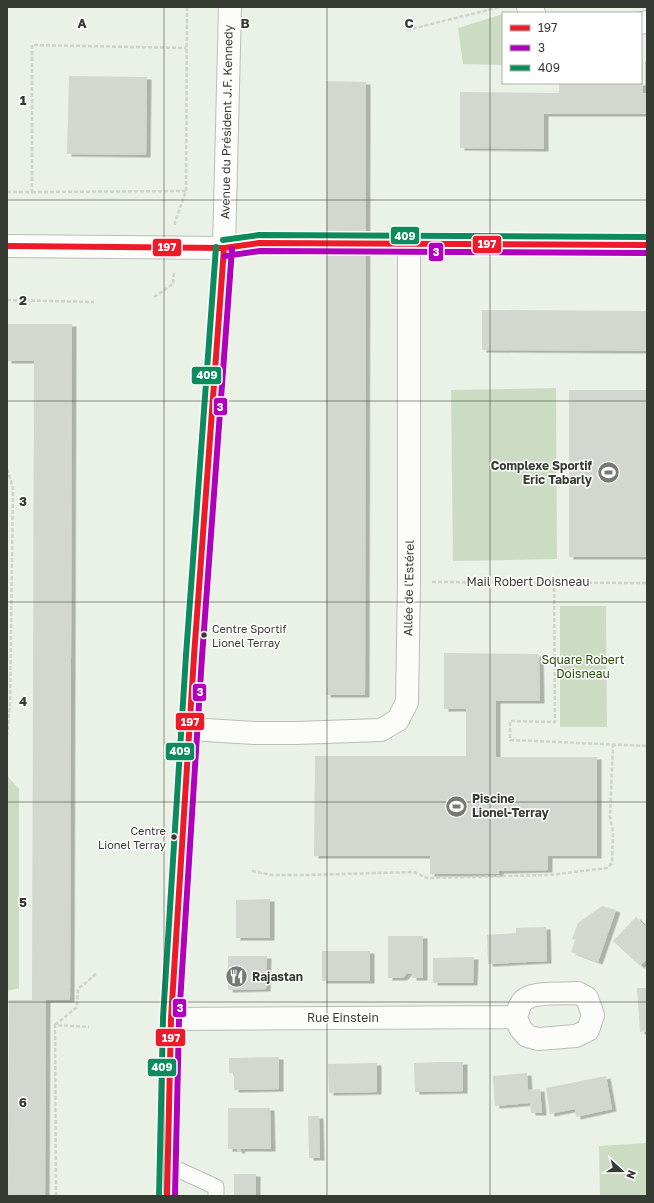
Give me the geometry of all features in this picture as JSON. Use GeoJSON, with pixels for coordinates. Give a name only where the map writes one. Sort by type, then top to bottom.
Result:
{"type":"FeatureCollection","features":[{"type":"Feature","properties":{"kind":"street","name":"Avenue du Président J.F. Kennedy"},"geometry":{"type":"LineString","coordinates":[[167,1196],[171,1019],[194,662],[224,248],[230,7]]}},
{"type":"Feature","properties":{"kind":"street"},"geometry":{"type":"LineString","coordinates":[[7,246],[224,248],[259,243],[326,243]]}},
{"type":"Feature","properties":{"kind":"street"},"geometry":{"type":"LineString","coordinates":[[366,243],[647,245]]}},
{"type":"Feature","properties":{"kind":"street","name":"Allée de l'Estérel"},"geometry":{"type":"LineString","coordinates":[[190,729],[254,733],[381,730],[398,720],[407,702],[410,582],[409,244]]}},
{"type":"Feature","properties":{"kind":"street","name":"Rue Einstein"},"geometry":{"type":"LineString","coordinates":[[171,1019],[516,1017]]}},
{"type":"Feature","properties":{"kind":"lane"},"geometry":{"type":"LineString","coordinates":[[168,1165],[216,1187],[216,1196]]}},
{"type":"Feature","properties":{"kind":"path"},"geometry":{"type":"LineString","coordinates":[[154,297],[173,284],[176,248],[175,222],[186,191],[187,7]]}},
{"type":"Feature","properties":{"kind":"path"},"geometry":{"type":"LineString","coordinates":[[407,30],[500,7]]}},
{"type":"Feature","properties":{"kind":"path"},"geometry":{"type":"LineString","coordinates":[[32,192],[32,45],[186,48]]}},
{"type":"Feature","properties":{"kind":"path"},"geometry":{"type":"LineString","coordinates":[[7,192],[186,191]]}},
{"type":"Feature","properties":{"kind":"path"},"geometry":{"type":"LineString","coordinates":[[7,300],[94,302]]}},
{"type":"Feature","properties":{"kind":"path"},"geometry":{"type":"LineString","coordinates":[[7,469],[13,488],[10,704],[7,737]]}},
{"type":"Feature","properties":{"kind":"path","name":"Mail Robert Doisneau"},"geometry":{"type":"LineString","coordinates":[[410,582],[647,582]]}},
{"type":"Feature","properties":{"kind":"path"},"geometry":{"type":"LineString","coordinates":[[554,582],[555,722],[510,721],[510,740],[647,746]]}},
{"type":"Feature","properties":{"kind":"path"},"geometry":{"type":"LineString","coordinates":[[252,871],[272,875],[414,872],[427,878],[550,875],[607,868],[612,863],[613,832],[610,817],[613,744]]}},
{"type":"Feature","properties":{"kind":"path"},"geometry":{"type":"LineString","coordinates":[[55,1025],[77,1007],[78,989],[96,974]]}},
{"type":"Feature","properties":{"kind":"path"},"geometry":{"type":"LineString","coordinates":[[55,1025],[88,1027]]}},
{"type":"Feature","properties":{"kind":"path"},"geometry":{"type":"LineString","coordinates":[[55,1025],[56,1196]]}},
{"type":"Feature","properties":{"kind":"green space"},"geometry":{"type":"Polygon","coordinates":[[[502,14],[502,65],[463,64],[458,28],[502,14]]]}},
{"type":"Feature","properties":{"kind":"green space"},"geometry":{"type":"Polygon","coordinates":[[[556,388],[557,559],[453,561],[451,390],[556,388]]]}},
{"type":"Feature","properties":{"kind":"green space","name":"Square Robert Doisneau"},"geometry":{"type":"Polygon","coordinates":[[[560,606],[606,606],[607,727],[560,727],[560,606]]]}},
{"type":"Feature","properties":{"kind":"green space"},"geometry":{"type":"Polygon","coordinates":[[[7,776],[19,789],[19,988],[7,991],[7,776]]]}},
{"type":"Feature","properties":{"kind":"green space"},"geometry":{"type":"Polygon","coordinates":[[[647,1143],[647,1196],[600,1196],[599,1146],[647,1143]]]}},
{"type":"Feature","properties":{"kind":"building"},"geometry":{"type":"Polygon","coordinates":[[[643,59],[643,93],[647,93],[647,114],[544,114],[544,149],[460,148],[460,92],[559,93],[559,84],[642,84],[643,59]]]}},
{"type":"Feature","properties":{"kind":"building"},"geometry":{"type":"Polygon","coordinates":[[[69,76],[147,77],[146,155],[67,154],[69,76]]]}},
{"type":"Feature","properties":{"kind":"building"},"geometry":{"type":"Polygon","coordinates":[[[326,81],[366,82],[365,695],[326,695],[326,81]]]}},
{"type":"Feature","properties":{"kind":"building"},"geometry":{"type":"Polygon","coordinates":[[[482,310],[647,311],[647,351],[482,350],[482,310]]]}},
{"type":"Feature","properties":{"kind":"building"},"geometry":{"type":"Polygon","coordinates":[[[7,324],[72,324],[70,1000],[46,1000],[45,1196],[8,1196],[9,1000],[32,1000],[34,361],[7,361],[7,324]]]}},
{"type":"Feature","properties":{"kind":"building","name":"Complexe Sportif Eric Tabarly"},"geometry":{"type":"Polygon","coordinates":[[[569,390],[647,390],[647,557],[569,557],[569,390]]]}},
{"type":"Feature","properties":{"kind":"building","name":"Piscine Lionel-Terray"},"geometry":{"type":"Polygon","coordinates":[[[444,653],[539,654],[540,701],[496,701],[496,757],[597,757],[597,856],[548,856],[548,870],[499,871],[499,874],[430,874],[430,856],[314,856],[315,756],[466,756],[466,709],[444,709],[444,653]]]}},
{"type":"Feature","properties":{"kind":"building"},"geometry":{"type":"Polygon","coordinates":[[[270,899],[270,938],[236,938],[236,900],[270,899]]]}},
{"type":"Feature","properties":{"kind":"building"},"geometry":{"type":"Polygon","coordinates":[[[602,906],[616,910],[598,962],[571,952],[575,940],[572,939],[578,923],[602,906]]]}},
{"type":"Feature","properties":{"kind":"building"},"geometry":{"type":"Polygon","coordinates":[[[636,917],[647,928],[647,959],[640,966],[613,941],[636,917]]]}},
{"type":"Feature","properties":{"kind":"building"},"geometry":{"type":"Polygon","coordinates":[[[546,927],[547,961],[488,964],[487,935],[516,933],[516,928],[546,927]]]}},
{"type":"Feature","properties":{"kind":"building"},"geometry":{"type":"Polygon","coordinates":[[[388,936],[423,936],[423,978],[412,978],[412,974],[407,973],[402,978],[388,978],[388,936]]]}},
{"type":"Feature","properties":{"kind":"building"},"geometry":{"type":"Polygon","coordinates":[[[322,951],[370,951],[370,981],[322,981],[322,951]]]}},
{"type":"Feature","properties":{"kind":"building"},"geometry":{"type":"Polygon","coordinates":[[[228,956],[267,956],[266,989],[228,990],[228,956]]]}},
{"type":"Feature","properties":{"kind":"building"},"geometry":{"type":"Polygon","coordinates":[[[474,957],[473,983],[433,983],[433,958],[474,957]]]}},
{"type":"Feature","properties":{"kind":"building"},"geometry":{"type":"Polygon","coordinates":[[[637,988],[647,988],[647,1031],[640,1032],[637,988]]]}},
{"type":"Feature","properties":{"kind":"building"},"geometry":{"type":"Polygon","coordinates":[[[279,1057],[279,1089],[234,1090],[234,1073],[229,1073],[229,1058],[279,1057]]]}},
{"type":"Feature","properties":{"kind":"building"},"geometry":{"type":"Polygon","coordinates":[[[463,1062],[463,1091],[415,1092],[414,1063],[463,1062]]]}},
{"type":"Feature","properties":{"kind":"building"},"geometry":{"type":"Polygon","coordinates":[[[377,1063],[377,1092],[329,1093],[328,1064],[377,1063]]]}},
{"type":"Feature","properties":{"kind":"building"},"geometry":{"type":"Polygon","coordinates":[[[527,1073],[528,1090],[540,1089],[542,1113],[531,1113],[530,1103],[495,1106],[493,1076],[527,1073]]]}},
{"type":"Feature","properties":{"kind":"building"},"geometry":{"type":"Polygon","coordinates":[[[606,1076],[612,1109],[576,1117],[575,1109],[550,1114],[546,1088],[606,1076]]]}},
{"type":"Feature","properties":{"kind":"building"},"geometry":{"type":"Polygon","coordinates":[[[228,1108],[270,1108],[271,1149],[240,1149],[241,1151],[237,1151],[238,1149],[228,1149],[228,1108]]]}},
{"type":"Feature","properties":{"kind":"building"},"geometry":{"type":"Polygon","coordinates":[[[308,1116],[319,1116],[320,1158],[309,1158],[308,1116]]]}},
{"type":"Feature","properties":{"kind":"building"},"geometry":{"type":"Polygon","coordinates":[[[234,1174],[256,1174],[256,1196],[234,1196],[234,1174]]]}},
{"type":"Feature","properties":{"kind":"tunnel"},"geometry":{"type":"LineString","coordinates":[[326,243],[366,243]]}},
{"type":"Feature","properties":{"kind":"transit line","name":"409"},"geometry":{"type":"LineString","coordinates":[[223,240],[259,235],[647,237]]}},
{"type":"Feature","properties":{"kind":"transit line","name":"197"},"geometry":{"type":"LineString","coordinates":[[7,246],[224,248],[259,243],[647,245]]}},
{"type":"Feature","properties":{"kind":"transit line","name":"409"},"geometry":{"type":"LineString","coordinates":[[159,1196],[163,1018],[186,655],[216,247]]}},
{"type":"Feature","properties":{"kind":"transit line","name":"197"},"geometry":{"type":"LineString","coordinates":[[167,1196],[171,1019],[194,656],[224,248]]}},
{"type":"Feature","properties":{"kind":"transit line","name":"3"},"geometry":{"type":"LineString","coordinates":[[175,1196],[179,1019],[202,657],[232,249]]}},
{"type":"Feature","properties":{"kind":"transit line","name":"3"},"geometry":{"type":"LineString","coordinates":[[225,256],[260,251],[647,253]]}},
{"type":"Feature","properties":{"kind":"place","name":"Complexe Sportif Eric Tabarly"},"geometry":{"type":"Point","coordinates":[608,473]}},
{"type":"Feature","properties":{"kind":"place","name":"Centre Sportif Lionel Terray"},"geometry":{"type":"Point","coordinates":[204,635]}},
{"type":"Feature","properties":{"kind":"place","name":"Piscine Lionel-Terray"},"geometry":{"type":"Point","coordinates":[456,806]}},
{"type":"Feature","properties":{"kind":"place","name":"Centre Lionel Terray"},"geometry":{"type":"Point","coordinates":[174,837]}},
{"type":"Feature","properties":{"kind":"place","name":"Rajastan"},"geometry":{"type":"Point","coordinates":[236,977]}}]}
